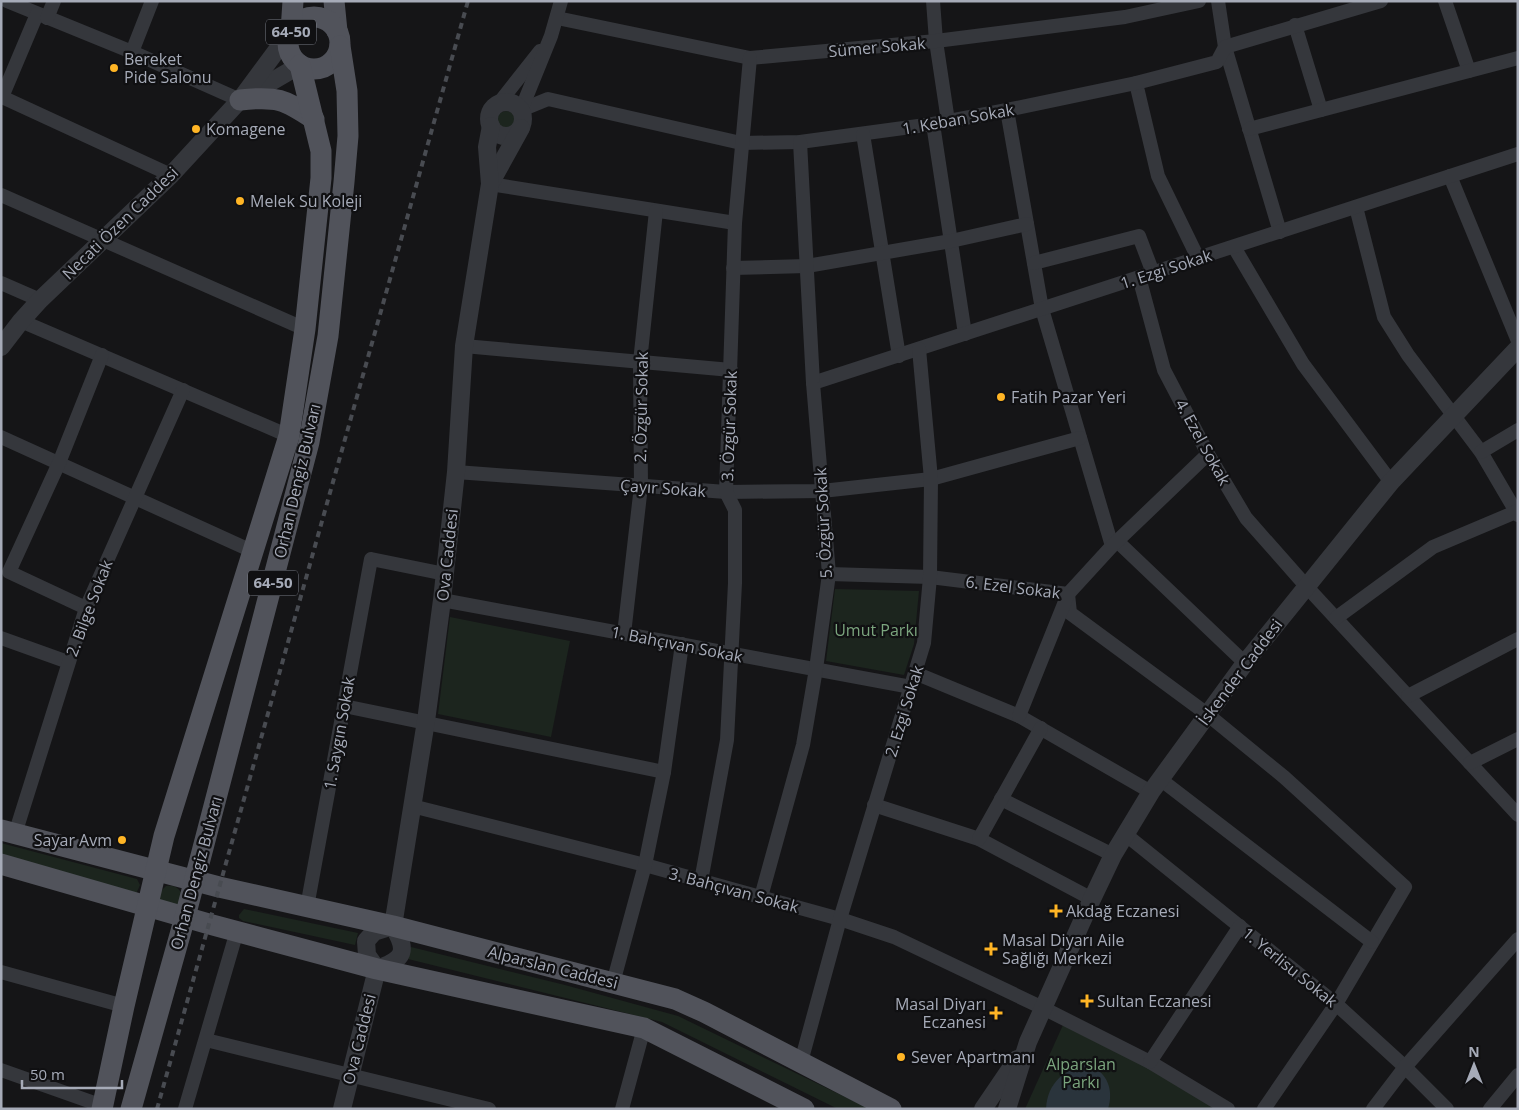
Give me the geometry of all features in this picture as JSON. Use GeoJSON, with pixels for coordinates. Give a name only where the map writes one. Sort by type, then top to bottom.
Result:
{"type":"FeatureCollection","features":[{"type":"Feature","properties":{"kind":"main road","name":"Orhan Dengiz Bulvarı"},"geometry":{"type":"LineString","coordinates":[[102,1107],[164,836],[289,436],[298,387],[321,178],[321,151],[300,65],[294,60],[288,46],[293,1]]}},
{"type":"Feature","properties":{"kind":"main road","name":"Orhan Dengiz Bulvarı"},"geometry":{"type":"LineString","coordinates":[[131,1109],[195,881],[309,442],[326,346],[348,136],[347,91],[334,1]]}},
{"type":"Feature","properties":{"kind":"main road","name":"64-50"},"geometry":{"type":"LineString","coordinates":[[291,31],[302,20],[318,18],[326,20],[339,39],[338,55],[325,67],[316,69],[300,65]]}},
{"type":"Feature","properties":{"kind":"main road"},"geometry":{"type":"LineString","coordinates":[[240,100],[264,98],[277,100],[293,106],[314,119]]}},
{"type":"Feature","properties":{"kind":"main road","name":"Alparslan Caddesi"},"geometry":{"type":"LineString","coordinates":[[8,832],[195,881],[393,926],[675,999],[704,1012],[891,1109]]}},
{"type":"Feature","properties":{"kind":"main road"},"geometry":{"type":"LineString","coordinates":[[1,864],[185,917],[377,968],[644,1028],[783,1104],[804,1109]]}},
{"type":"Feature","properties":{"kind":"street"},"geometry":{"type":"LineString","coordinates":[[6,1],[132,52],[240,100]]}},
{"type":"Feature","properties":{"kind":"street"},"geometry":{"type":"LineString","coordinates":[[54,1],[42,16],[2,97],[171,175]]}},
{"type":"Feature","properties":{"kind":"street"},"geometry":{"type":"LineString","coordinates":[[132,52],[152,1]]}},
{"type":"Feature","properties":{"kind":"street"},"geometry":{"type":"LineString","coordinates":[[521,110],[551,36],[561,1]]}},
{"type":"Feature","properties":{"kind":"street"},"geometry":{"type":"LineString","coordinates":[[933,1],[936,41],[948,121]]}},
{"type":"Feature","properties":{"kind":"street","name":"Sümer Sokak"},"geometry":{"type":"LineString","coordinates":[[557,18],[750,58],[936,41],[1125,17],[1198,1]]}},
{"type":"Feature","properties":{"kind":"street"},"geometry":{"type":"LineString","coordinates":[[1218,1],[1225,47],[1280,232]]}},
{"type":"Feature","properties":{"kind":"street"},"geometry":{"type":"LineString","coordinates":[[1445,1],[1469,70]]}},
{"type":"Feature","properties":{"kind":"street","name":"1. Keban Sokak"},"geometry":{"type":"LineString","coordinates":[[521,110],[548,99],[741,143],[800,142],[933,124],[1136,84],[1217,62],[1225,47],[1372,3]]}},
{"type":"Feature","properties":{"kind":"street"},"geometry":{"type":"LineString","coordinates":[[1295,25],[1321,110]]}},
{"type":"Feature","properties":{"kind":"street"},"geometry":{"type":"LineString","coordinates":[[240,100],[291,31]]}},
{"type":"Feature","properties":{"kind":"street"},"geometry":{"type":"LineString","coordinates":[[490,184],[487,148],[491,126],[490,114],[551,36]]}},
{"type":"Feature","properties":{"kind":"street","name":"3. Özgür Sokak"},"geometry":{"type":"LineString","coordinates":[[701,881],[727,740],[735,583],[734,510],[726,492],[733,268],[741,143],[750,58]]}},
{"type":"Feature","properties":{"kind":"street"},"geometry":{"type":"LineString","coordinates":[[1249,128],[1518,58]]}},
{"type":"Feature","properties":{"kind":"street"},"geometry":{"type":"LineString","coordinates":[[240,100],[300,65]]}},
{"type":"Feature","properties":{"kind":"street"},"geometry":{"type":"LineString","coordinates":[[1136,84],[1158,176],[1198,258]]}},
{"type":"Feature","properties":{"kind":"street","name":"Necati Özen Caddesi"},"geometry":{"type":"LineString","coordinates":[[1,347],[40,300],[171,175],[240,100]]}},
{"type":"Feature","properties":{"kind":"street"},"geometry":{"type":"LineString","coordinates":[[490,184],[521,128],[524,117],[521,110],[511,102],[499,103]]}},
{"type":"Feature","properties":{"kind":"street"},"geometry":{"type":"LineString","coordinates":[[1007,110],[1042,309],[1114,544],[1245,663]]}},
{"type":"Feature","properties":{"kind":"street"},"geometry":{"type":"LineString","coordinates":[[933,124],[965,334]]}},
{"type":"Feature","properties":{"kind":"street"},"geometry":{"type":"LineString","coordinates":[[491,126],[502,136],[513,135],[521,128]]}},
{"type":"Feature","properties":{"kind":"street"},"geometry":{"type":"LineString","coordinates":[[863,134],[899,356]]}},
{"type":"Feature","properties":{"kind":"street","name":"5. Özgür Sokak"},"geometry":{"type":"LineString","coordinates":[[761,897],[803,745],[829,574],[813,383],[800,142]]}},
{"type":"Feature","properties":{"kind":"street","name":"1. Ezgi Sokak"},"geometry":{"type":"LineString","coordinates":[[813,383],[1518,154]]}},
{"type":"Feature","properties":{"kind":"street"},"geometry":{"type":"LineString","coordinates":[[1450,176],[1518,340]]}},
{"type":"Feature","properties":{"kind":"street"},"geometry":{"type":"LineString","coordinates":[[490,184],[735,223]]}},
{"type":"Feature","properties":{"kind":"street","name":"Ova Caddesi"},"geometry":{"type":"LineString","coordinates":[[342,1109],[377,968],[395,962],[402,952],[401,940],[393,926],[426,721],[442,600],[456,472],[464,346],[490,184]]}},
{"type":"Feature","properties":{"kind":"street"},"geometry":{"type":"LineString","coordinates":[[1,195],[305,329]]}},
{"type":"Feature","properties":{"kind":"street"},"geometry":{"type":"LineString","coordinates":[[1336,618],[1433,547],[1517,513],[1481,452],[1408,355],[1384,317],[1356,207]]}},
{"type":"Feature","properties":{"kind":"street","name":"2. Özgür Sokak"},"geometry":{"type":"LineString","coordinates":[[624,634],[641,486],[640,362],[656,211]]}},
{"type":"Feature","properties":{"kind":"street"},"geometry":{"type":"LineString","coordinates":[[733,268],[808,266],[951,241],[1027,224]]}},
{"type":"Feature","properties":{"kind":"street"},"geometry":{"type":"LineString","coordinates":[[1034,263],[1139,236],[1153,273]]}},
{"type":"Feature","properties":{"kind":"street"},"geometry":{"type":"LineString","coordinates":[[1234,246],[1303,364],[1390,482]]}},
{"type":"Feature","properties":{"kind":"street","name":"4. Ezel Sokak"},"geometry":{"type":"LineString","coordinates":[[1139,277],[1164,370],[1208,454],[1246,518],[1306,586],[1518,815]]}},
{"type":"Feature","properties":{"kind":"street"},"geometry":{"type":"LineString","coordinates":[[1,283],[40,300]]}},
{"type":"Feature","properties":{"kind":"street"},"geometry":{"type":"LineString","coordinates":[[21,321],[289,436]]}},
{"type":"Feature","properties":{"kind":"street"},"geometry":{"type":"LineString","coordinates":[[464,346],[731,370]]}},
{"type":"Feature","properties":{"kind":"street","name":"İskender Caddesi"},"geometry":{"type":"LineString","coordinates":[[1028,1042],[1113,855],[1155,785],[1245,663],[1390,482],[1518,348]]}},
{"type":"Feature","properties":{"kind":"street","name":"2. Ezgi Sokak"},"geometry":{"type":"LineString","coordinates":[[801,1062],[840,919],[924,643],[930,577],[931,479],[919,349]]}},
{"type":"Feature","properties":{"kind":"street"},"geometry":{"type":"LineString","coordinates":[[86,608],[9,572],[59,463],[102,355]]}},
{"type":"Feature","properties":{"kind":"street","name":"2. Bilge Sokak"},"geometry":{"type":"LineString","coordinates":[[8,832],[86,608],[183,390]]}},
{"type":"Feature","properties":{"kind":"street"},"geometry":{"type":"LineString","coordinates":[[1481,452],[1518,430]]}},
{"type":"Feature","properties":{"kind":"street"},"geometry":{"type":"LineString","coordinates":[[1,436],[252,551]]}},
{"type":"Feature","properties":{"kind":"street","name":"Çayır Sokak"},"geometry":{"type":"LineString","coordinates":[[456,472],[726,492],[822,491],[931,479],[1080,438]]}},
{"type":"Feature","properties":{"kind":"street"},"geometry":{"type":"LineString","coordinates":[[1019,716],[1068,594],[1114,544],[1208,454]]}},
{"type":"Feature","properties":{"kind":"street","name":"1. Saygın Sokak"},"geometry":{"type":"LineString","coordinates":[[307,907],[371,559],[445,574]]}},
{"type":"Feature","properties":{"kind":"street","name":"6. Ezel Sokak"},"geometry":{"type":"LineString","coordinates":[[829,574],[930,577],[1068,594],[1070,612],[1207,714],[1284,777],[1405,887],[1372,942]]}},
{"type":"Feature","properties":{"kind":"street","name":"1. Bahçıvan Sokak"},"geometry":{"type":"LineString","coordinates":[[442,600],[911,687]]}},
{"type":"Feature","properties":{"kind":"street"},"geometry":{"type":"LineString","coordinates":[[1,638],[68,662]]}},
{"type":"Feature","properties":{"kind":"street"},"geometry":{"type":"LineString","coordinates":[[1408,696],[1518,639]]}},
{"type":"Feature","properties":{"kind":"street"},"geometry":{"type":"LineString","coordinates":[[613,983],[645,865],[664,772],[682,644]]}},
{"type":"Feature","properties":{"kind":"street"},"geometry":{"type":"LineString","coordinates":[[915,673],[1019,716],[1155,785],[1372,942],[1336,1004],[1264,1109]]}},
{"type":"Feature","properties":{"kind":"street"},"geometry":{"type":"LineString","coordinates":[[344,706],[426,721],[664,772]]}},
{"type":"Feature","properties":{"kind":"street"},"geometry":{"type":"LineString","coordinates":[[978,839],[1041,728]]}},
{"type":"Feature","properties":{"kind":"street"},"geometry":{"type":"LineString","coordinates":[[1470,763],[1518,739]]}},
{"type":"Feature","properties":{"kind":"street"},"geometry":{"type":"LineString","coordinates":[[1001,799],[1113,855]]}},
{"type":"Feature","properties":{"kind":"street"},"geometry":{"type":"LineString","coordinates":[[874,805],[978,839],[1092,899]]}},
{"type":"Feature","properties":{"kind":"street","name":"3. Bahçıvan Sokak"},"geometry":{"type":"LineString","coordinates":[[412,806],[645,865],[840,919],[894,937],[1043,1008],[1150,1062],[1228,1109]]}},
{"type":"Feature","properties":{"kind":"street","name":"1. Yerlisu Sokak"},"geometry":{"type":"LineString","coordinates":[[1125,834],[1336,1004],[1405,1067],[1446,1109]]}},
{"type":"Feature","properties":{"kind":"street"},"geometry":{"type":"LineString","coordinates":[[377,968],[367,955],[366,941],[374,932],[393,926]]}},
{"type":"Feature","properties":{"kind":"street"},"geometry":{"type":"LineString","coordinates":[[1150,1062],[1240,926]]}},
{"type":"Feature","properties":{"kind":"street"},"geometry":{"type":"LineString","coordinates":[[185,1109],[237,931]]}},
{"type":"Feature","properties":{"kind":"street"},"geometry":{"type":"LineString","coordinates":[[1373,1109],[1405,1067],[1518,938]]}},
{"type":"Feature","properties":{"kind":"street"},"geometry":{"type":"LineString","coordinates":[[1,972],[124,1006]]}},
{"type":"Feature","properties":{"kind":"street"},"geometry":{"type":"LineString","coordinates":[[622,1109],[644,1028]]}},
{"type":"Feature","properties":{"kind":"street"},"geometry":{"type":"LineString","coordinates":[[206,1040],[489,1109]]}},
{"type":"Feature","properties":{"kind":"street"},"geometry":{"type":"LineString","coordinates":[[983,1109],[1028,1042]]}},
{"type":"Feature","properties":{"kind":"street"},"geometry":{"type":"LineString","coordinates":[[1007,1109],[1028,1042]]}},
{"type":"Feature","properties":{"kind":"street"},"geometry":{"type":"LineString","coordinates":[[1,1070],[102,1107]]}},
{"type":"Feature","properties":{"kind":"street"},"geometry":{"type":"LineString","coordinates":[[1490,1109],[1518,1075]]}},
{"type":"Feature","properties":{"kind":"green space"},"geometry":{"type":"Polygon","coordinates":[[[506,111],[512,114],[515,120],[512,126],[506,129],[500,126],[497,120],[500,114],[506,111]]]}},
{"type":"Feature","properties":{"kind":"green space","name":"Umut Parkı"},"geometry":{"type":"Polygon","coordinates":[[[835,589],[919,591],[914,644],[904,675],[826,661],[835,589]]]}},
{"type":"Feature","properties":{"kind":"green space"},"geometry":{"type":"Polygon","coordinates":[[[450,617],[570,641],[551,737],[438,714],[450,617]]]}},
{"type":"Feature","properties":{"kind":"green space"},"geometry":{"type":"Polygon","coordinates":[[[1,843],[137,879],[140,885],[136,894],[1,856],[1,843]]]}},
{"type":"Feature","properties":{"kind":"green space"},"geometry":{"type":"Polygon","coordinates":[[[166,886],[176,887],[182,894],[177,907],[159,899],[161,891],[166,886]]]}},
{"type":"Feature","properties":{"kind":"green space"},"geometry":{"type":"Polygon","coordinates":[[[244,909],[358,933],[355,945],[243,921],[239,918],[239,915],[244,909]]]}},
{"type":"Feature","properties":{"kind":"green space"},"geometry":{"type":"Polygon","coordinates":[[[411,947],[565,985],[678,1016],[870,1109],[838,1109],[662,1022],[408,959],[411,947]]]}},
{"type":"Feature","properties":{"kind":"green space","name":"Alparslan Parkı"},"geometry":{"type":"Polygon","coordinates":[[[1063,1025],[1156,1069],[1216,1109],[1025,1109],[1063,1025]]]}},
{"type":"Feature","properties":{"kind":"shaded area"},"geometry":{"type":"Polygon","coordinates":[[[1089,1064],[1100,1072],[1108,1082],[1110,1102],[1108,1109],[1046,1109],[1050,1092],[1059,1078],[1072,1069],[1089,1064]]]}},
{"type":"Feature","properties":{"kind":"railway"},"geometry":{"type":"LineString","coordinates":[[157,1109],[468,1]]}},
{"type":"Feature","properties":{"kind":"place","name":"Bereket Pide Salonu"},"geometry":{"type":"Point","coordinates":[114,68]}},
{"type":"Feature","properties":{"kind":"place","name":"Komagene"},"geometry":{"type":"Point","coordinates":[196,129]}},
{"type":"Feature","properties":{"kind":"place","name":"Melek Su Koleji"},"geometry":{"type":"Point","coordinates":[240,201]}},
{"type":"Feature","properties":{"kind":"place","name":"Fatih Pazar Yeri"},"geometry":{"type":"Point","coordinates":[1001,397]}},
{"type":"Feature","properties":{"kind":"place","name":"Sayar Avm"},"geometry":{"type":"Point","coordinates":[122,840]}},
{"type":"Feature","properties":{"kind":"place","name":"Akdağ Eczanesi"},"geometry":{"type":"Point","coordinates":[1056,911]}},
{"type":"Feature","properties":{"kind":"place","name":"Masal Diyarı Aile Sağlığı Merkezi"},"geometry":{"type":"Point","coordinates":[991,949]}},
{"type":"Feature","properties":{"kind":"place","name":"Sultan Eczanesi"},"geometry":{"type":"Point","coordinates":[1087,1001]}},
{"type":"Feature","properties":{"kind":"place","name":"Masal Diyarı Eczanesi"},"geometry":{"type":"Point","coordinates":[996,1013]}},
{"type":"Feature","properties":{"kind":"place","name":"Sever Apartmanı"},"geometry":{"type":"Point","coordinates":[901,1057]}}]}
